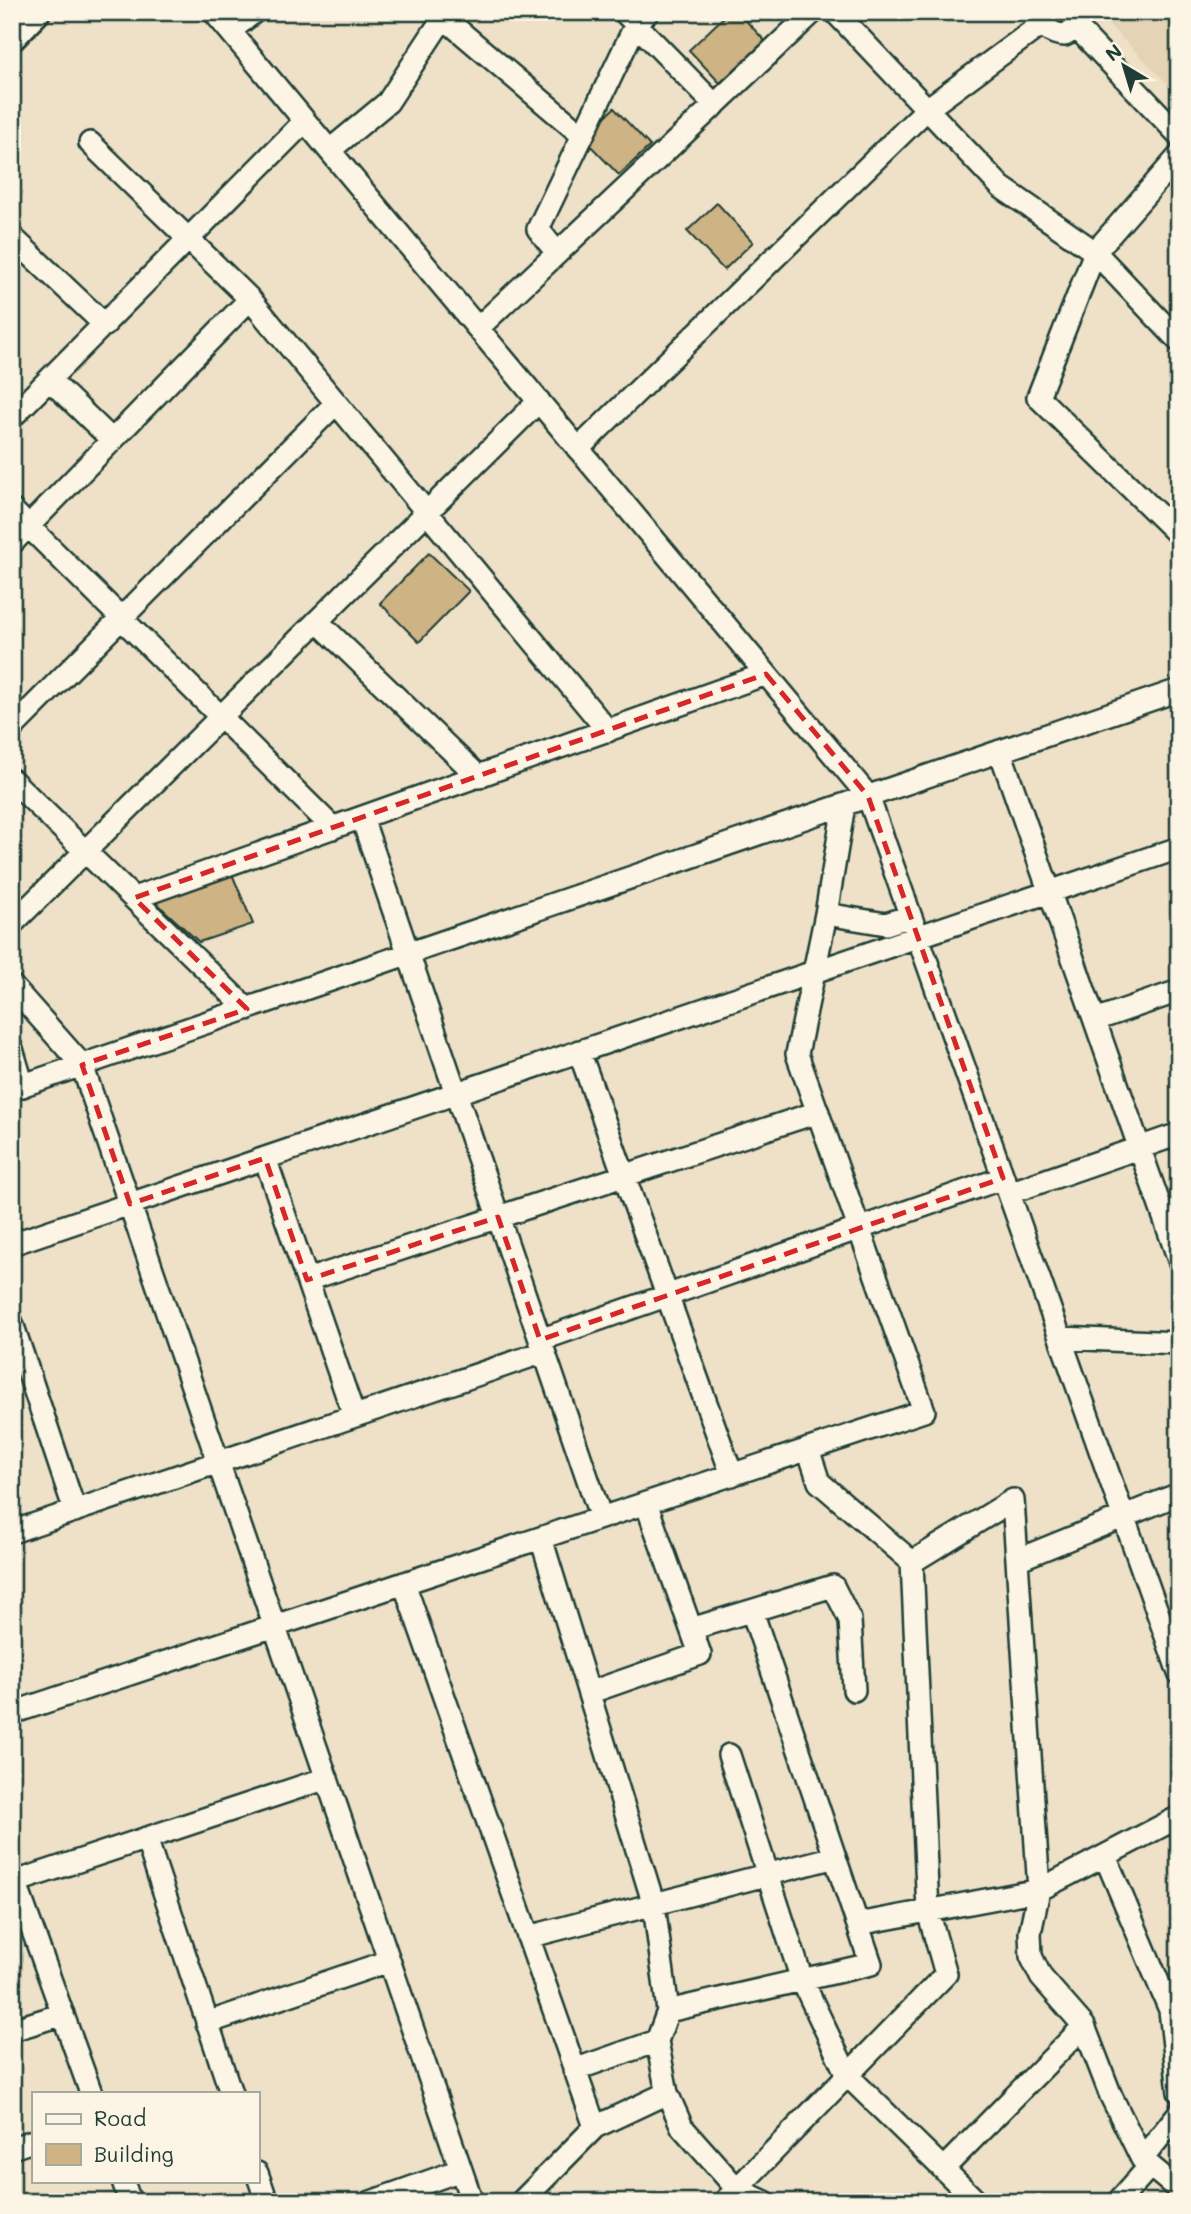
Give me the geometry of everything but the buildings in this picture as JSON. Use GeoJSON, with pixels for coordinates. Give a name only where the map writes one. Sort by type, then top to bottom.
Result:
{"type":"FeatureCollection","features":[{"type":"Feature","properties":{"kind":"street"},"geometry":{"type":"LineString","coordinates":[[12,37],[36,12]]}},
{"type":"Feature","properties":{"kind":"street"},"geometry":{"type":"LineString","coordinates":[[214,12],[868,796],[1179,1673]]}},
{"type":"Feature","properties":{"kind":"street"},"geometry":{"type":"LineString","coordinates":[[230,31],[254,12]]}},
{"type":"Feature","properties":{"kind":"street"},"geometry":{"type":"LineString","coordinates":[[478,328],[813,12]]}},
{"type":"Feature","properties":{"kind":"street"},"geometry":{"type":"LineString","coordinates":[[835,12],[1001,187],[1095,252],[1179,341]]}},
{"type":"Feature","properties":{"kind":"street"},"geometry":{"type":"LineString","coordinates":[[330,150],[388,102],[440,15],[582,135]]}},
{"type":"Feature","properties":{"kind":"street"},"geometry":{"type":"LineString","coordinates":[[557,253],[538,229],[636,16],[715,105]]}},
{"type":"Feature","properties":{"kind":"street"},"geometry":{"type":"LineString","coordinates":[[578,449],[927,109],[1041,18],[1056,34],[1065,35],[1080,20],[1179,135]]}},
{"type":"Feature","properties":{"kind":"street"},"geometry":{"type":"LineString","coordinates":[[12,417],[51,381],[305,121]]}},
{"type":"Feature","properties":{"kind":"street"},"geometry":{"type":"LineString","coordinates":[[90,143],[250,299],[608,731]]}},
{"type":"Feature","properties":{"kind":"street"},"geometry":{"type":"LineString","coordinates":[[1179,156],[1095,252],[1038,397],[1179,535]]}},
{"type":"Feature","properties":{"kind":"street"},"geometry":{"type":"LineString","coordinates":[[12,237],[105,325]]}},
{"type":"Feature","properties":{"kind":"street"},"geometry":{"type":"LineString","coordinates":[[12,542],[250,299]]}},
{"type":"Feature","properties":{"kind":"street"},"geometry":{"type":"LineString","coordinates":[[51,381],[112,440]]}},
{"type":"Feature","properties":{"kind":"street"},"geometry":{"type":"LineString","coordinates":[[12,924],[539,401]]}},
{"type":"Feature","properties":{"kind":"street"},"geometry":{"type":"LineString","coordinates":[[12,727],[336,402]]}},
{"type":"Feature","properties":{"kind":"street"},"geometry":{"type":"LineString","coordinates":[[12,510],[333,828]]}},
{"type":"Feature","properties":{"kind":"street"},"geometry":{"type":"LineString","coordinates":[[317,621],[479,777]]}},
{"type":"Feature","properties":{"kind":"street"},"geometry":{"type":"LineString","coordinates":[[134,898],[766,674]]}},
{"type":"Feature","properties":{"kind":"street"},"geometry":{"type":"LineString","coordinates":[[12,1049],[18,1088],[1179,690]]}},
{"type":"Feature","properties":{"kind":"street"},"geometry":{"type":"LineString","coordinates":[[1000,751],[1179,1260]]}},
{"type":"Feature","properties":{"kind":"street"},"geometry":{"type":"LineString","coordinates":[[12,780],[247,1009]]}},
{"type":"Feature","properties":{"kind":"street"},"geometry":{"type":"LineString","coordinates":[[12,1713],[924,1411],[797,1054],[826,914],[844,805]]}},
{"type":"Feature","properties":{"kind":"street"},"geometry":{"type":"LineString","coordinates":[[362,818],[601,1518]]}},
{"type":"Feature","properties":{"kind":"street"},"geometry":{"type":"LineString","coordinates":[[12,1244],[1179,848]]}},
{"type":"Feature","properties":{"kind":"street"},"geometry":{"type":"LineString","coordinates":[[826,914],[886,924],[910,916]]}},
{"type":"Feature","properties":{"kind":"street"},"geometry":{"type":"LineString","coordinates":[[12,986],[82,1065],[472,2202]]}},
{"type":"Feature","properties":{"kind":"street"},"geometry":{"type":"LineString","coordinates":[[1095,1020],[1179,991]]}},
{"type":"Feature","properties":{"kind":"street"},"geometry":{"type":"LineString","coordinates":[[579,1051],[732,1475]]}},
{"type":"Feature","properties":{"kind":"street"},"geometry":{"type":"LineString","coordinates":[[307,1280],[818,1112]]}},
{"type":"Feature","properties":{"kind":"street"},"geometry":{"type":"LineString","coordinates":[[12,1532],[354,1416],[667,1296],[859,1228],[1139,1148],[1179,1134]]}},
{"type":"Feature","properties":{"kind":"street"},"geometry":{"type":"LineString","coordinates":[[265,1158],[354,1416]]}},
{"type":"Feature","properties":{"kind":"street"},"geometry":{"type":"LineString","coordinates":[[12,1323],[22,1383],[75,1511]]}},
{"type":"Feature","properties":{"kind":"street"},"geometry":{"type":"LineString","coordinates":[[1061,1338],[1179,1343]]}},
{"type":"Feature","properties":{"kind":"street"},"geometry":{"type":"LineString","coordinates":[[731,2195],[946,1974],[928,1911],[912,1562],[819,1482],[808,1449]]}},
{"type":"Feature","properties":{"kind":"street"},"geometry":{"type":"LineString","coordinates":[[1017,1560],[1179,1494]]}},
{"type":"Feature","properties":{"kind":"street"},"geometry":{"type":"LineString","coordinates":[[912,1562],[1013,1500],[1039,1890],[1030,1933],[1031,1956],[1041,1977],[1084,2026],[1111,2096],[1146,2162],[1179,2190]]}},
{"type":"Feature","properties":{"kind":"street"},"geometry":{"type":"LineString","coordinates":[[591,1692],[700,1654],[646,1503]]}},
{"type":"Feature","properties":{"kind":"street"},"geometry":{"type":"LineString","coordinates":[[541,1538],[591,1692],[654,1905],[668,2011],[657,2041],[667,2093],[682,2127],[731,2195],[765,2202]]}},
{"type":"Feature","properties":{"kind":"street"},"geometry":{"type":"LineString","coordinates":[[404,1583],[595,2127]]}},
{"type":"Feature","properties":{"kind":"street"},"geometry":{"type":"LineString","coordinates":[[691,1629],[833,1586],[850,1620],[854,1690]]}},
{"type":"Feature","properties":{"kind":"street"},"geometry":{"type":"LineString","coordinates":[[668,2011],[871,1964],[752,1611]]}},
{"type":"Feature","properties":{"kind":"street"},"geometry":{"type":"LineString","coordinates":[[729,1755],[802,1980],[847,2075],[977,2202]]}},
{"type":"Feature","properties":{"kind":"street"},"geometry":{"type":"LineString","coordinates":[[91,2092],[13,1879],[327,1778]]}},
{"type":"Feature","properties":{"kind":"street"},"geometry":{"type":"LineString","coordinates":[[858,1924],[1039,1890],[1179,1817]]}},
{"type":"Feature","properties":{"kind":"street"},"geometry":{"type":"LineString","coordinates":[[146,1838],[231,2092]]}},
{"type":"Feature","properties":{"kind":"street"},"geometry":{"type":"LineString","coordinates":[[1105,1856],[1170,2010],[1176,2031],[1179,2092]]}},
{"type":"Feature","properties":{"kind":"street"},"geometry":{"type":"LineString","coordinates":[[528,1937],[835,1857]]}},
{"type":"Feature","properties":{"kind":"street"},"geometry":{"type":"LineString","coordinates":[[207,2023],[390,1961]]}},
{"type":"Feature","properties":{"kind":"street"},"geometry":{"type":"LineString","coordinates":[[12,2030],[63,2014]]}},
{"type":"Feature","properties":{"kind":"street"},"geometry":{"type":"LineString","coordinates":[[943,2169],[1084,2026]]}},
{"type":"Feature","properties":{"kind":"street"},"geometry":{"type":"LineString","coordinates":[[575,2070],[657,2041]]}},
{"type":"Feature","properties":{"kind":"street"},"geometry":{"type":"LineString","coordinates":[[521,2202],[595,2127],[667,2093]]}},
{"type":"Feature","properties":{"kind":"street"},"geometry":{"type":"LineString","coordinates":[[1118,2202],[1179,2113]]}},
{"type":"Feature","properties":{"kind":"street"},"geometry":{"type":"LineString","coordinates":[[12,2148],[32,2141]]}},
{"type":"Feature","properties":{"kind":"street"},"geometry":{"type":"LineString","coordinates":[[371,2202],[461,2170]]}},
{"type":"Feature","properties":{"kind":"street"},"geometry":{"type":"LineString","coordinates":[[259,2179],[267,2202]]}},
{"type":"Feature","properties":{"kind":"street"},"geometry":{"type":"LineString","coordinates":[[123,2182],[130,2202]]}},
{"type":"Feature","properties":{"kind":"highlighted area"},"geometry":{"type":"Polygon","coordinates":[[[766,674],[868,796],[1003,1178],[540,1340],[498,1217],[307,1280],[265,1158],[130,1204],[82,1065],[247,1009],[134,898],[766,674]]]}},
{"type":"Feature","properties":{"kind":"shaded area"},"geometry":{"type":"Polygon","coordinates":[[[1099,12],[1179,12],[1179,95],[1099,15],[1099,12]]]}}]}
